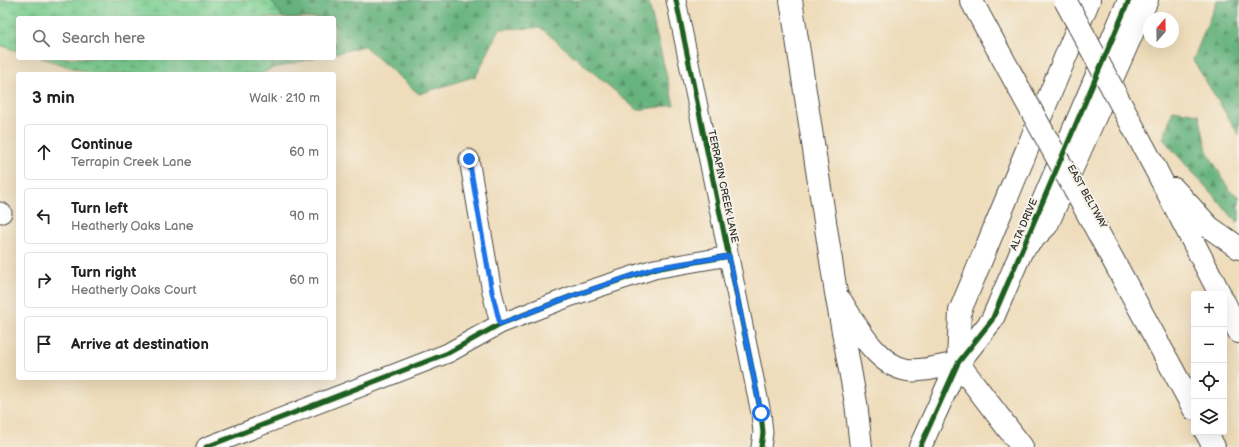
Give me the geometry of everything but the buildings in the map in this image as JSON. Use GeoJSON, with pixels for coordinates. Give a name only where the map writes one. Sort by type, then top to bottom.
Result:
{"type":"FeatureCollection","features":[{"type":"Feature","properties":{"kind":"main road"},"geometry":{"type":"LineString","coordinates":[[791,0],[836,293],[856,403],[861,447]]}},
{"type":"Feature","properties":{"kind":"main road","name":"EAST BELTWAY"},"geometry":{"type":"LineString","coordinates":[[971,0],[1191,403]]}},
{"type":"Feature","properties":{"kind":"main road"},"geometry":{"type":"LineString","coordinates":[[1065,0],[1155,168],[1218,291]]}},
{"type":"Feature","properties":{"kind":"main road","name":"ALTA DRIVE"},"geometry":{"type":"LineString","coordinates":[[958,364],[960,311],[1089,0]]}},
{"type":"Feature","properties":{"kind":"main road","name":"ALTA DRIVE"},"geometry":{"type":"LineString","coordinates":[[920,447],[958,364],[992,320],[1129,0]]}},
{"type":"Feature","properties":{"kind":"main road"},"geometry":{"type":"LineString","coordinates":[[1021,251],[1047,224],[1147,0]]}},
{"type":"Feature","properties":{"kind":"main road"},"geometry":{"type":"LineString","coordinates":[[1155,168],[1209,227],[1239,248]]}},
{"type":"Feature","properties":{"kind":"main road"},"geometry":{"type":"LineString","coordinates":[[836,293],[872,348],[894,366],[906,370],[919,370],[958,364],[1022,447]]}},
{"type":"Feature","properties":{"kind":"main road"},"geometry":{"type":"LineString","coordinates":[[1227,308],[1239,332]]}},
{"type":"Feature","properties":{"kind":"main road"},"geometry":{"type":"LineString","coordinates":[[1208,435],[1214,447]]}},
{"type":"Feature","properties":{"kind":"street","name":"TERRAPIN CREEK LANE"},"geometry":{"type":"LineString","coordinates":[[676,0],[761,413],[763,433],[761,447]]}},
{"type":"Feature","properties":{"kind":"street"},"geometry":{"type":"LineString","coordinates":[[469,159],[492,292],[500,324]]}},
{"type":"Feature","properties":{"kind":"street"},"geometry":{"type":"LineString","coordinates":[[206,447],[448,353],[500,324],[572,296],[654,268],[729,256]]}},
{"type":"Feature","properties":{"kind":"green space"},"geometry":{"type":"Polygon","coordinates":[[[0,0],[271,0],[282,16],[16,16],[16,50],[0,45],[0,0]]]}},
{"type":"Feature","properties":{"kind":"green space"},"geometry":{"type":"Polygon","coordinates":[[[271,0],[648,0],[674,105],[637,110],[541,28],[500,29],[476,76],[419,94],[364,46],[336,53],[336,16],[282,16],[271,0]]]}},
{"type":"Feature","properties":{"kind":"green space"},"geometry":{"type":"Polygon","coordinates":[[[1217,0],[1239,0],[1239,135],[1193,60],[1217,0]]]}},
{"type":"Feature","properties":{"kind":"green space"},"geometry":{"type":"Polygon","coordinates":[[[48,60],[273,60],[270,69],[265,72],[86,72],[48,60]]]}},
{"type":"Feature","properties":{"kind":"green space"},"geometry":{"type":"Polygon","coordinates":[[[273,60],[308,60],[270,69],[273,60]]]}},
{"type":"Feature","properties":{"kind":"green space"},"geometry":{"type":"Polygon","coordinates":[[[1173,110],[1199,114],[1207,151],[1230,191],[1239,196],[1239,221],[1237,222],[1163,139],[1173,110]]]}},
{"type":"Feature","properties":{"kind":"cycle path"},"geometry":{"type":"LineString","coordinates":[[676,0],[761,413],[763,433],[761,447]]}},
{"type":"Feature","properties":{"kind":"cycle path"},"geometry":{"type":"LineString","coordinates":[[920,447],[958,363],[992,320],[1129,0]]}},
{"type":"Feature","properties":{"kind":"cycle path"},"geometry":{"type":"LineString","coordinates":[[206,447],[448,353],[500,324],[572,296],[654,269],[729,256]]}},
{"type":"Feature","properties":{"kind":"route"},"geometry":{"type":"LineString","coordinates":[[469,159],[492,292],[500,324],[572,296],[654,268],[729,256],[761,413]]}}]}
